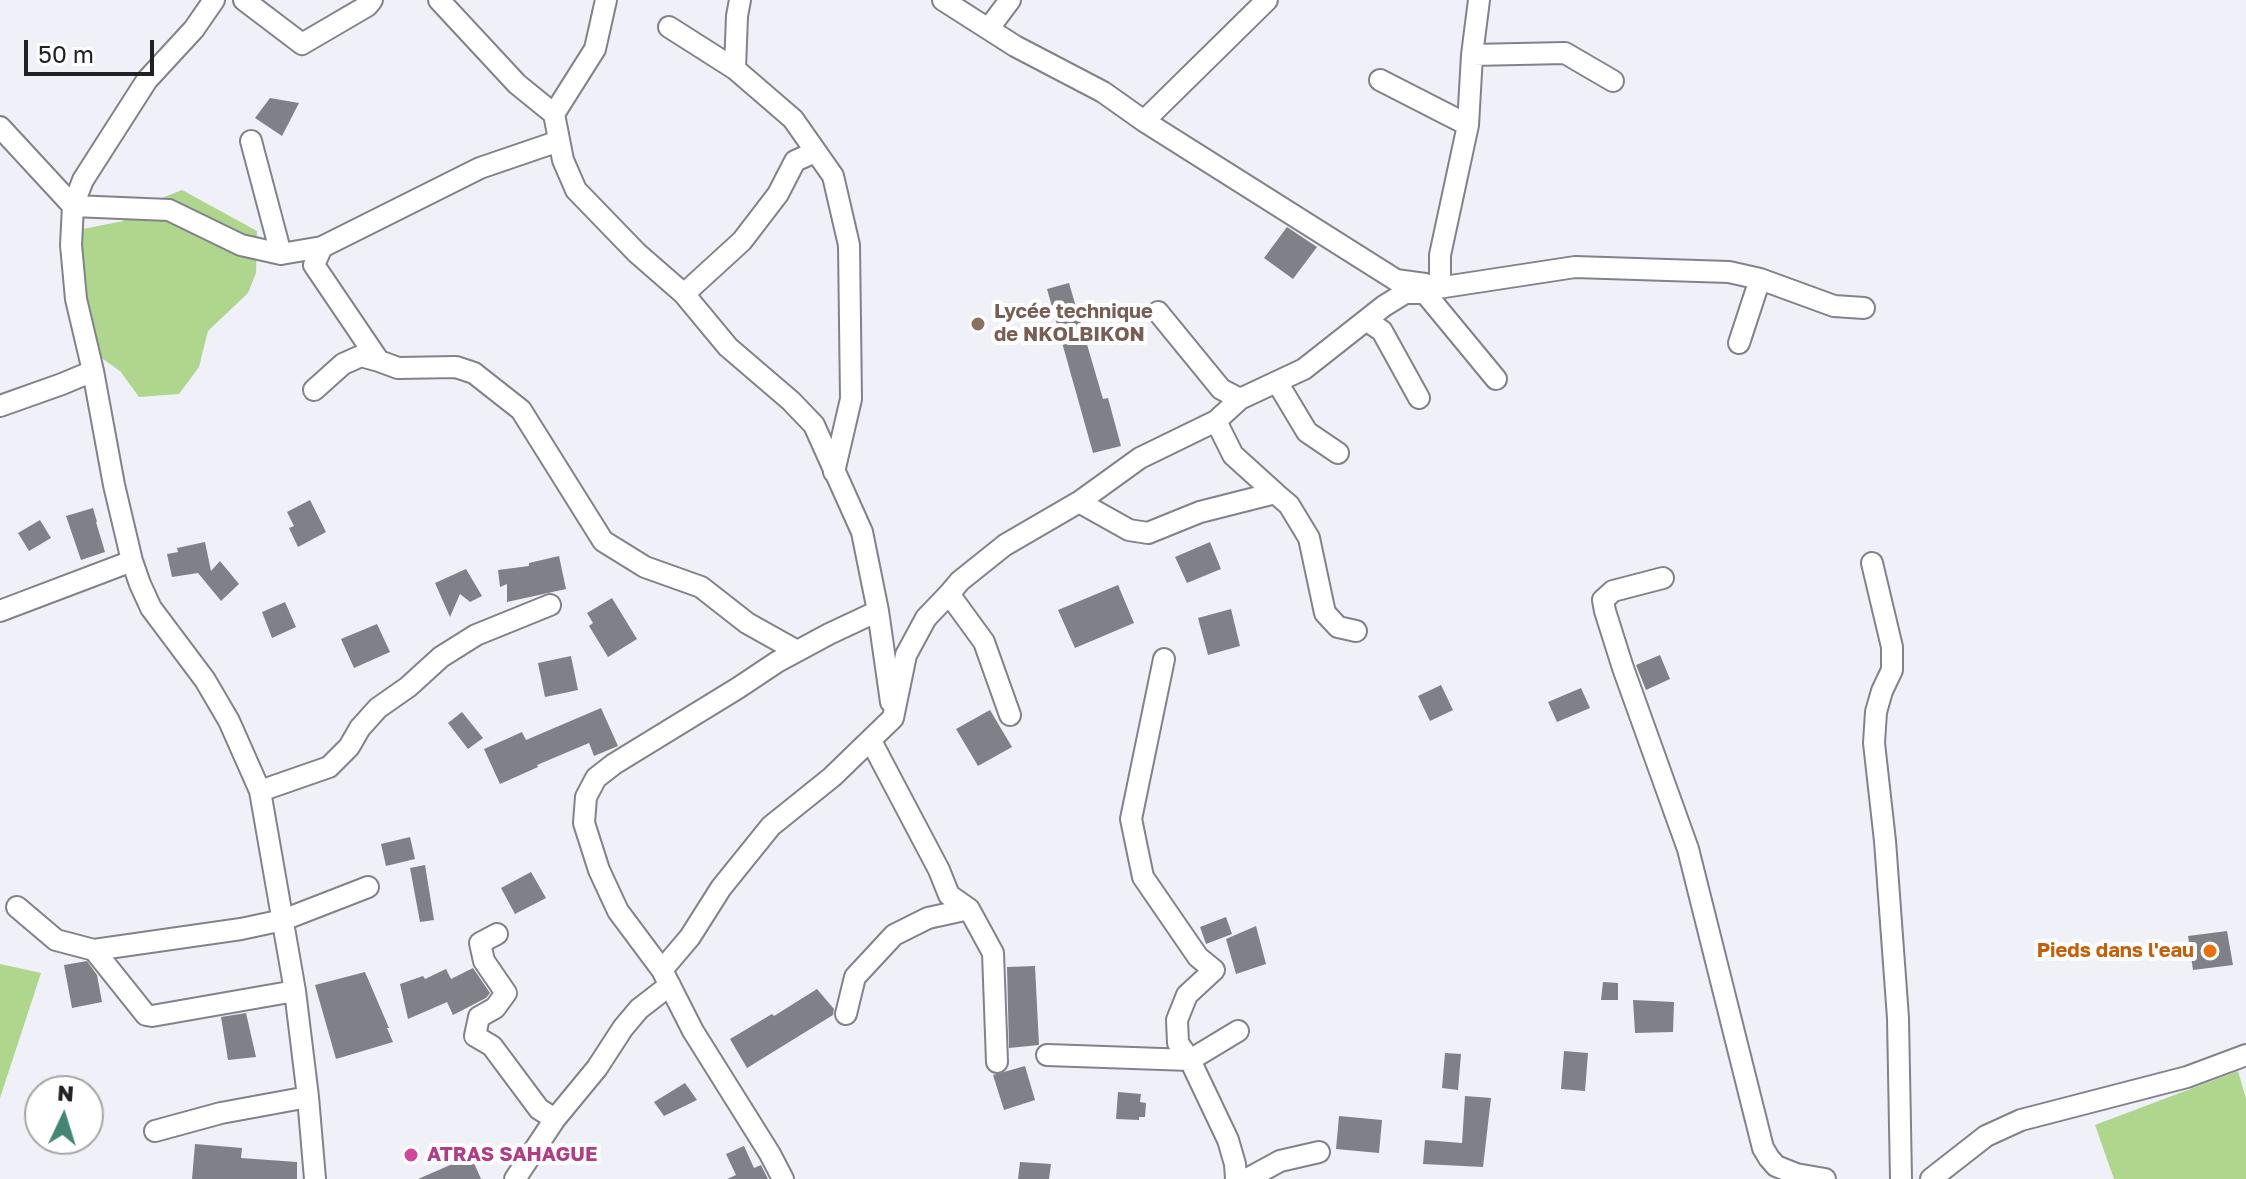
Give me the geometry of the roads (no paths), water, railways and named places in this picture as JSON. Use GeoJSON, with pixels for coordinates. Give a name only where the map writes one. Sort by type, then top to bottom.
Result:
{"type":"FeatureCollection","features":[{"type":"Feature","properties":{"kind":"street"},"geometry":{"type":"LineString","coordinates":[[214,0],[194,29],[147,80],[83,180],[73,206],[71,245],[76,299],[132,561],[151,608],[205,680],[229,721],[260,791],[295,991],[315,1179]]}},
{"type":"Feature","properties":{"kind":"street"},"geometry":{"type":"LineString","coordinates":[[244,0],[302,44],[367,6],[372,0]]}},
{"type":"Feature","properties":{"kind":"street"},"geometry":{"type":"LineString","coordinates":[[439,0],[517,84],[554,114],[563,160],[576,190],[637,253],[684,294],[728,347],[814,425],[862,532],[878,611],[893,718]]}},
{"type":"Feature","properties":{"kind":"street"},"geometry":{"type":"LineString","coordinates":[[554,114],[595,49],[606,0]]}},
{"type":"Feature","properties":{"kind":"street"},"geometry":{"type":"LineString","coordinates":[[735,69],[740,0]]}},
{"type":"Feature","properties":{"kind":"street"},"geometry":{"type":"LineString","coordinates":[[943,0],[1015,46],[1103,92],[1396,280],[1440,286]]}},
{"type":"Feature","properties":{"kind":"street"},"geometry":{"type":"LineString","coordinates":[[989,28],[1010,0]]}},
{"type":"Feature","properties":{"kind":"street"},"geometry":{"type":"LineString","coordinates":[[1144,121],[1267,0]]}},
{"type":"Feature","properties":{"kind":"street"},"geometry":{"type":"LineString","coordinates":[[1440,286],[1440,255],[1468,125],[1479,0]]}},
{"type":"Feature","properties":{"kind":"street"},"geometry":{"type":"LineString","coordinates":[[669,27],[735,69],[793,119],[833,176],[849,245],[851,399],[834,472]]}},
{"type":"Feature","properties":{"kind":"street"},"geometry":{"type":"LineString","coordinates":[[1472,55],[1565,53],[1613,81]]}},
{"type":"Feature","properties":{"kind":"street"},"geometry":{"type":"LineString","coordinates":[[1380,80],[1468,125]]}},
{"type":"Feature","properties":{"kind":"street"},"geometry":{"type":"LineString","coordinates":[[0,127],[73,206],[169,210],[241,245],[281,254],[322,247],[480,168],[559,141]]}},
{"type":"Feature","properties":{"kind":"street"},"geometry":{"type":"LineString","coordinates":[[251,141],[281,254]]}},
{"type":"Feature","properties":{"kind":"street"},"geometry":{"type":"LineString","coordinates":[[684,294],[742,241],[778,194],[795,161],[815,152]]}},
{"type":"Feature","properties":{"kind":"street"},"geometry":{"type":"LineString","coordinates":[[322,247],[314,265],[379,361]]}},
{"type":"Feature","properties":{"kind":"street"},"geometry":{"type":"LineString","coordinates":[[515,1179],[623,1028],[666,978],[721,888],[771,826],[832,777],[893,718],[906,655],[926,618],[960,581],[1005,545],[1079,502],[1140,458],[1216,421],[1240,399],[1304,369],[1405,293],[1575,267],[1729,272],[1760,279],[1834,306],[1864,308]]}},
{"type":"Feature","properties":{"kind":"street"},"geometry":{"type":"LineString","coordinates":[[1739,343],[1760,279]]}},
{"type":"Feature","properties":{"kind":"street"},"geometry":{"type":"LineString","coordinates":[[1405,293],[1425,293],[1496,379]]}},
{"type":"Feature","properties":{"kind":"street"},"geometry":{"type":"LineString","coordinates":[[1158,312],[1221,389],[1240,399]]}},
{"type":"Feature","properties":{"kind":"street"},"geometry":{"type":"LineString","coordinates":[[1366,320],[1382,331],[1419,398]]}},
{"type":"Feature","properties":{"kind":"street"},"geometry":{"type":"LineString","coordinates":[[314,390],[343,364],[361,356],[398,368],[456,367],[474,373],[521,410],[603,541],[645,567],[701,587],[747,623],[797,651]]}},
{"type":"Feature","properties":{"kind":"street"},"geometry":{"type":"LineString","coordinates":[[0,406],[93,371]]}},
{"type":"Feature","properties":{"kind":"street"},"geometry":{"type":"LineString","coordinates":[[1277,382],[1307,432],[1338,453]]}},
{"type":"Feature","properties":{"kind":"street"},"geometry":{"type":"LineString","coordinates":[[1216,421],[1233,455],[1289,505],[1309,538],[1325,613],[1338,627],[1356,631]]}},
{"type":"Feature","properties":{"kind":"street"},"geometry":{"type":"LineString","coordinates":[[1079,502],[1129,530],[1148,533],[1200,512],[1275,493]]}},
{"type":"Feature","properties":{"kind":"street"},"geometry":{"type":"LineString","coordinates":[[0,611],[132,561]]}},
{"type":"Feature","properties":{"kind":"street"},"geometry":{"type":"LineString","coordinates":[[1872,563],[1892,647],[1892,670],[1876,712],[1874,743],[1885,841],[1898,1018],[1901,1179]]}},
{"type":"Feature","properties":{"kind":"street"},"geometry":{"type":"LineString","coordinates":[[1663,578],[1613,591],[1603,600],[1605,611],[1688,849],[1763,1148],[1776,1166],[1796,1174],[1825,1179]]}},
{"type":"Feature","properties":{"kind":"street"},"geometry":{"type":"LineString","coordinates":[[949,594],[984,642],[1010,715]]}},
{"type":"Feature","properties":{"kind":"street"},"geometry":{"type":"LineString","coordinates":[[260,791],[329,767],[349,747],[360,728],[378,708],[408,687],[441,657],[476,635],[550,605]]}},
{"type":"Feature","properties":{"kind":"street"},"geometry":{"type":"LineString","coordinates":[[783,1179],[693,1031],[666,978],[618,911],[599,870],[584,823],[586,797],[596,778],[614,764],[797,651],[878,611]]}},
{"type":"Feature","properties":{"kind":"street"},"geometry":{"type":"LineString","coordinates":[[1164,659],[1131,819],[1143,877],[1198,957],[1214,970],[1187,995],[1177,1020],[1178,1043],[1190,1060],[1228,1140],[1236,1179]]}},
{"type":"Feature","properties":{"kind":"street"},"geometry":{"type":"LineString","coordinates":[[871,741],[949,895],[969,909],[993,953],[997,1062]]}},
{"type":"Feature","properties":{"kind":"street"},"geometry":{"type":"LineString","coordinates":[[17,907],[56,940],[94,950],[283,920],[368,887]]}},
{"type":"Feature","properties":{"kind":"street"},"geometry":{"type":"LineString","coordinates":[[846,1014],[855,977],[894,935],[928,918],[969,909]]}},
{"type":"Feature","properties":{"kind":"street"},"geometry":{"type":"LineString","coordinates":[[497,934],[480,943],[484,961],[506,993],[495,1008],[479,1017],[475,1036],[492,1046],[539,1109],[555,1119]]}},
{"type":"Feature","properties":{"kind":"street"},"geometry":{"type":"LineString","coordinates":[[94,950],[146,1015],[295,991]]}},
{"type":"Feature","properties":{"kind":"street"},"geometry":{"type":"LineString","coordinates":[[1047,1055],[1190,1060],[1238,1031]]}},
{"type":"Feature","properties":{"kind":"street"},"geometry":{"type":"LineString","coordinates":[[1931,1179],[1986,1136],[2021,1120],[2187,1077],[2246,1055]]}},
{"type":"Feature","properties":{"kind":"street"},"geometry":{"type":"LineString","coordinates":[[155,1131],[221,1113],[308,1097]]}},
{"type":"Feature","properties":{"kind":"street"},"geometry":{"type":"LineString","coordinates":[[1247,1179],[1280,1161],[1319,1152]]}},
{"type":"Feature","properties":{"kind":"place","name":"Lycée technique de NKOLBIKON"},"geometry":{"type":"Point","coordinates":[978,324]}},
{"type":"Feature","properties":{"kind":"place","name":"Pieds dans l'eau"},"geometry":{"type":"Point","coordinates":[2210,951]}},
{"type":"Feature","properties":{"kind":"place","name":"ATRAS SAHAGUE"},"geometry":{"type":"Point","coordinates":[411,1155]}}]}
